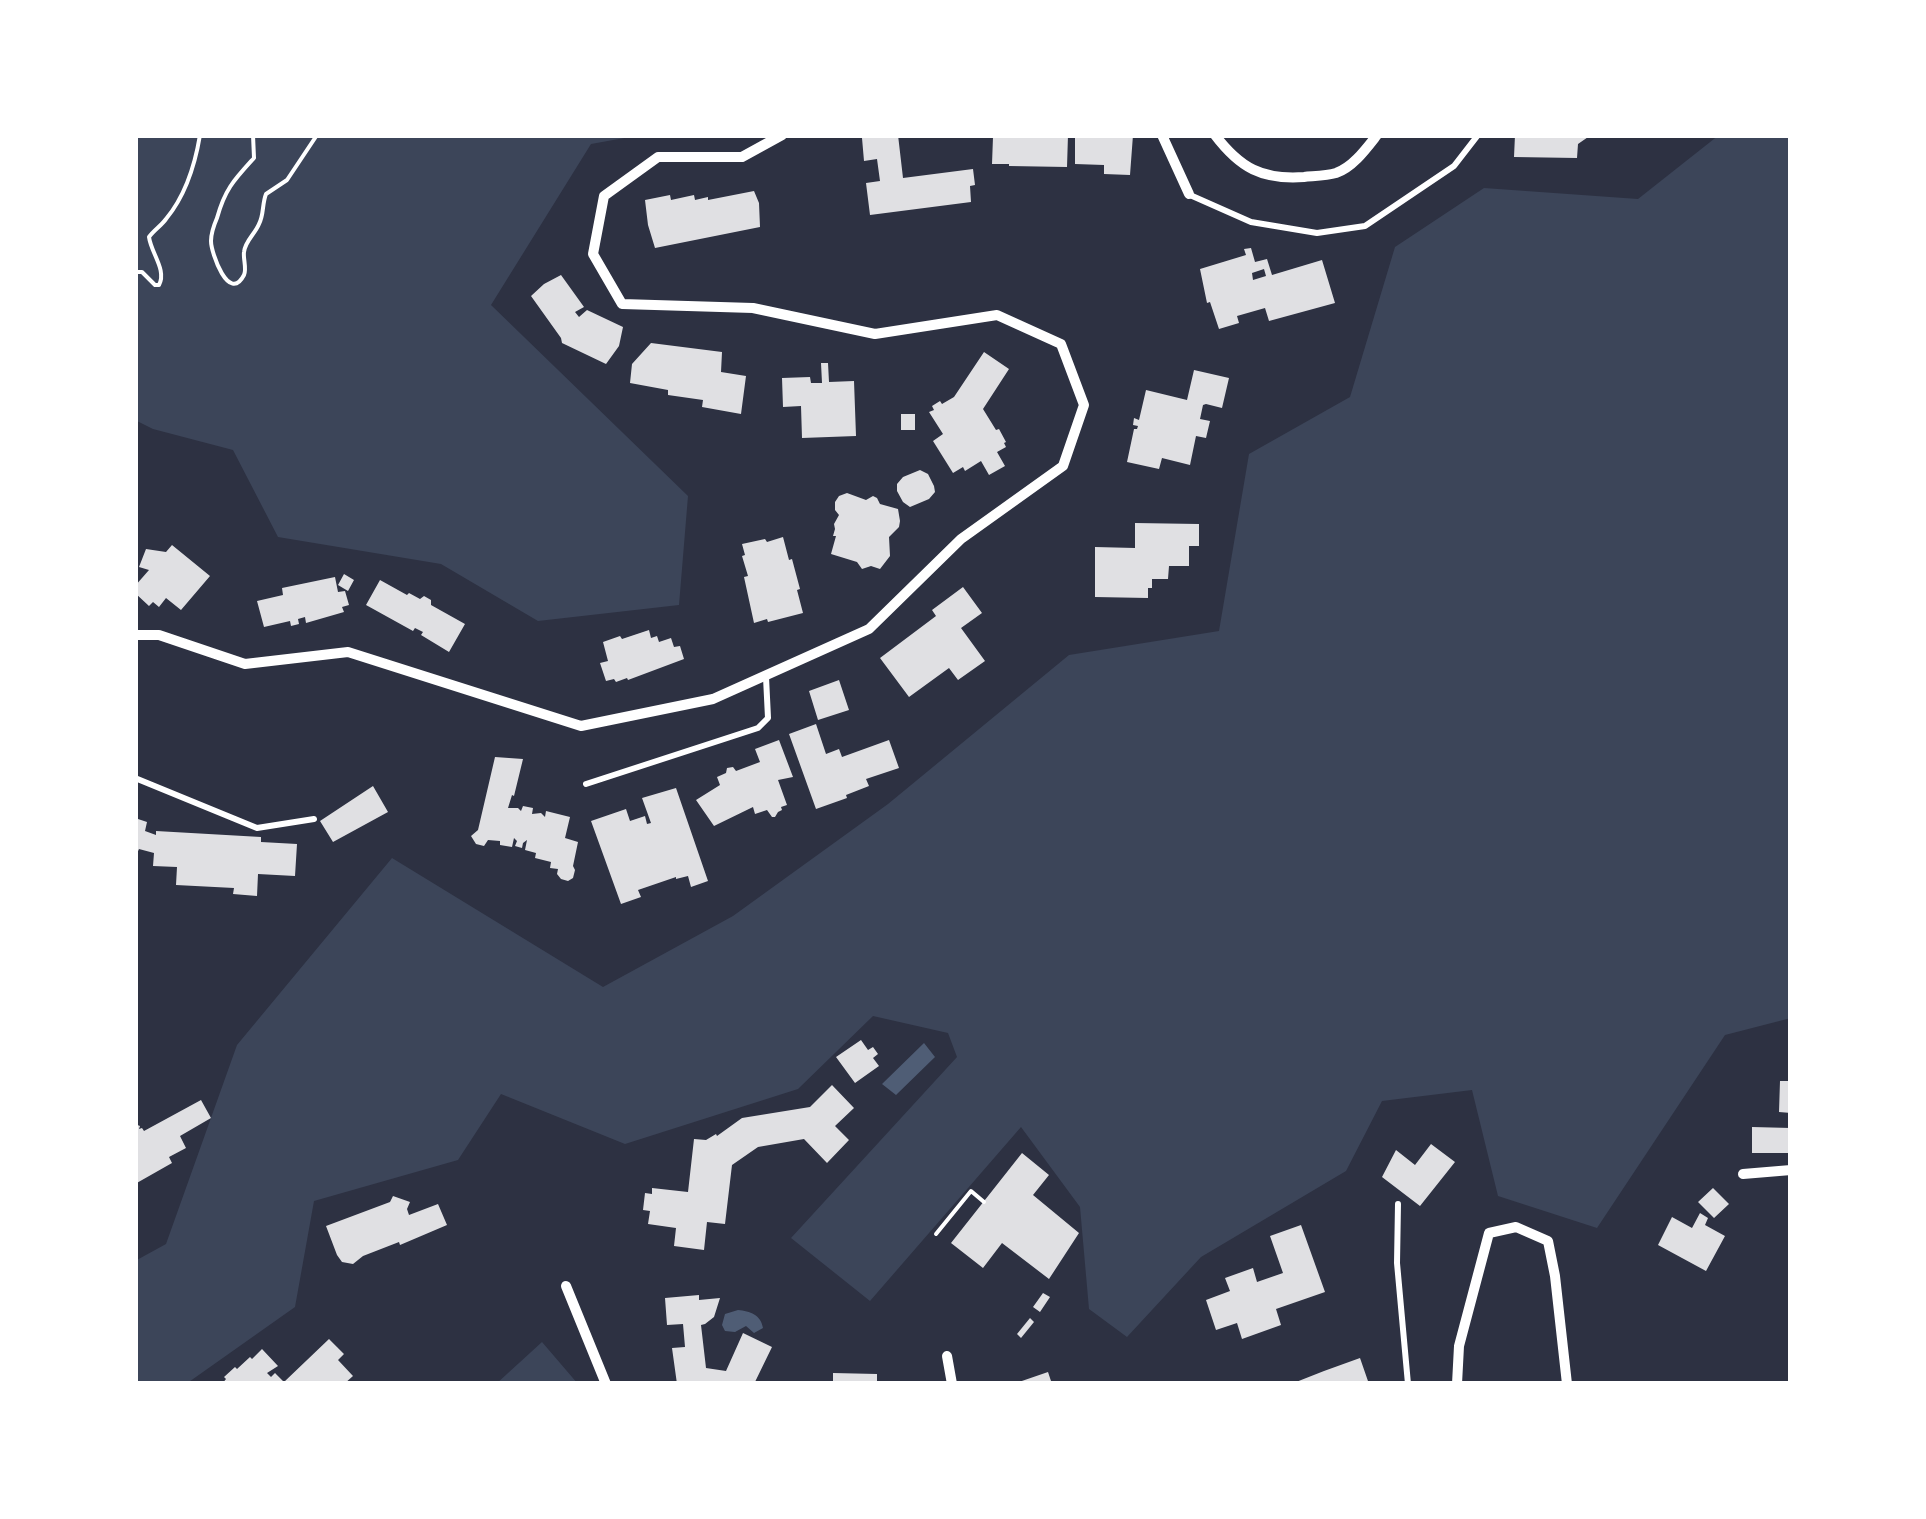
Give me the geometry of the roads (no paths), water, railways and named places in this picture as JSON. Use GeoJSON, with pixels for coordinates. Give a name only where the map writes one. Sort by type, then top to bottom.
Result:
{"type":"FeatureCollection","features":[{"type":"Feature","properties":{"kind":"street"},"geometry":{"type":"LineString","coordinates":[[135,635],[159,635],[245,664],[348,652],[582,726],[713,699],[869,629],[962,539],[1063,466],[1084,404],[1061,344],[996,315],[874,334],[753,308],[622,304],[593,254],[604,196],[658,157],[742,156],[782,135]]}},
{"type":"Feature","properties":{"kind":"street"},"geometry":{"type":"LineString","coordinates":[[1162,135],[1189,194]]}},
{"type":"Feature","properties":{"kind":"street"},"geometry":{"type":"LineString","coordinates":[[1215,135],[1244,166],[1286,178],[1337,172],[1357,158],[1377,135]]}},
{"type":"Feature","properties":{"kind":"street"},"geometry":{"type":"LineString","coordinates":[[1743,1174],[1791,1170]]}},
{"type":"Feature","properties":{"kind":"street"},"geometry":{"type":"LineString","coordinates":[[1457,1384],[1459,1346],[1488,1233],[1516,1227],[1548,1241],[1567,1384]]}},
{"type":"Feature","properties":{"kind":"street"},"geometry":{"type":"LineString","coordinates":[[566,1286],[606,1384]]}},
{"type":"Feature","properties":{"kind":"street"},"geometry":{"type":"LineString","coordinates":[[947,1356],[952,1384]]}},
{"type":"Feature","properties":{"kind":"lane"},"geometry":{"type":"LineString","coordinates":[[1189,194],[1251,222],[1317,233],[1365,226],[1454,166],[1478,135]]}},
{"type":"Feature","properties":{"kind":"lane"},"geometry":{"type":"LineString","coordinates":[[586,784],[758,728],[768,718],[766,676]]}},
{"type":"Feature","properties":{"kind":"lane"},"geometry":{"type":"LineString","coordinates":[[135,778],[257,828],[314,819]]}},
{"type":"Feature","properties":{"kind":"lane"},"geometry":{"type":"LineString","coordinates":[[1398,1204],[1396,1263],[1408,1384]]}}]}
